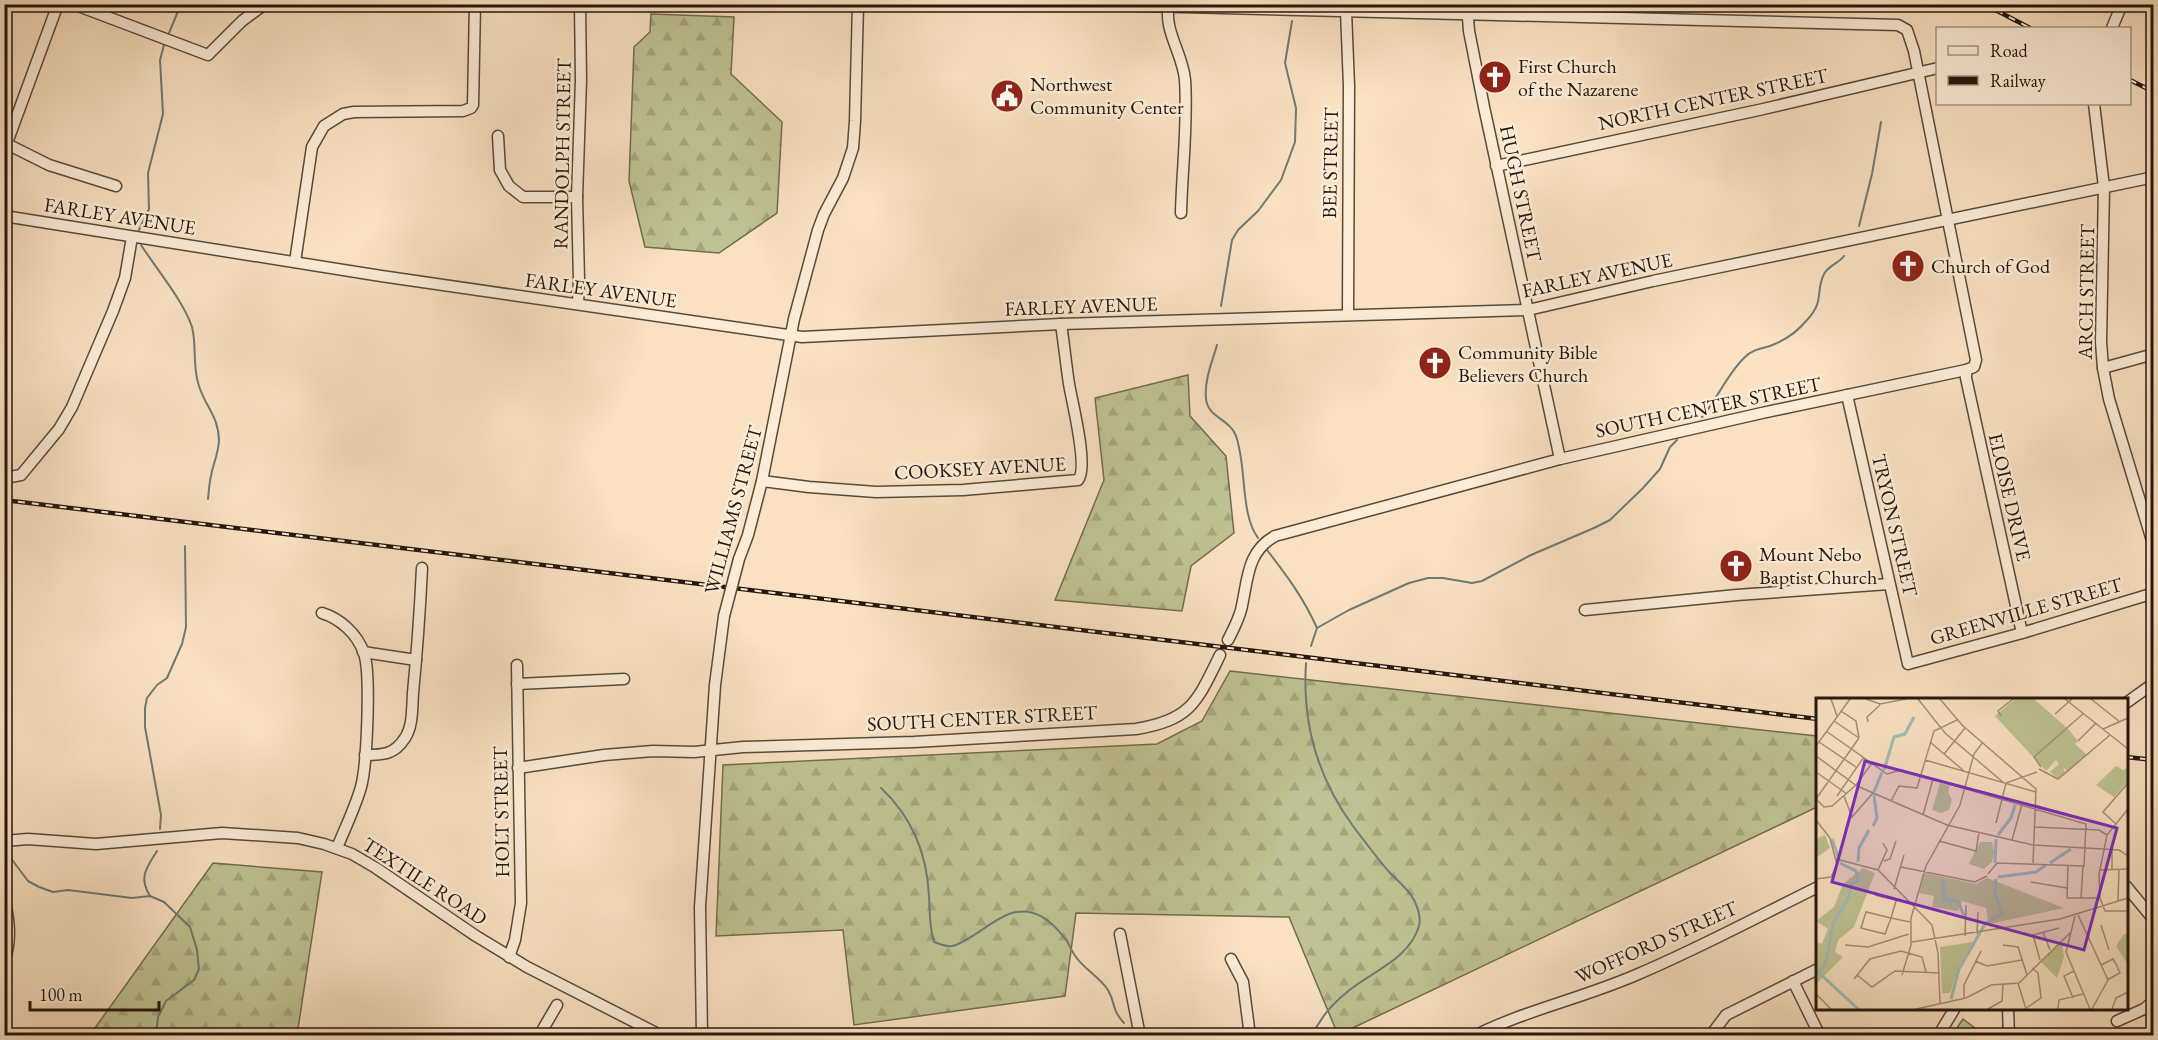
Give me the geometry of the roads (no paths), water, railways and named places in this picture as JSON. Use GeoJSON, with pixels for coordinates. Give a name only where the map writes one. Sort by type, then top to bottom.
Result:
{"type":"FeatureCollection","features":[{"type":"Feature","properties":{"kind":"street"},"geometry":{"type":"LineString","coordinates":[[58,4],[6,148],[49,165],[116,186]]}},
{"type":"Feature","properties":{"kind":"street"},"geometry":{"type":"LineString","coordinates":[[73,4],[208,55],[242,21],[265,4]]}},
{"type":"Feature","properties":{"kind":"street"},"geometry":{"type":"LineString","coordinates":[[295,262],[312,147],[324,126],[343,114],[354,112],[463,111],[471,108],[473,105],[476,4]]}},
{"type":"Feature","properties":{"kind":"street","name":"RANDOLPH STREET"},"geometry":{"type":"LineString","coordinates":[[578,304],[580,4]]}},
{"type":"Feature","properties":{"kind":"street","name":"WILLIAMS STREET"},"geometry":{"type":"LineString","coordinates":[[702,1035],[700,907],[715,685],[724,616],[762,481],[791,336],[820,222],[843,178],[853,148],[858,4]]}},
{"type":"Feature","properties":{"kind":"street"},"geometry":{"type":"LineString","coordinates":[[1064,4],[1346,10],[1467,9],[1902,25],[1907,30],[1919,73],[1976,360],[1974,367],[1966,370]]}},
{"type":"Feature","properties":{"kind":"street"},"geometry":{"type":"LineString","coordinates":[[2112,27],[2122,4]]}},
{"type":"Feature","properties":{"kind":"street"},"geometry":{"type":"LineString","coordinates":[[1168,6],[1167,18],[1185,79],[1180,213]]}},
{"type":"Feature","properties":{"kind":"street","name":"HUGH STREET"},"geometry":{"type":"LineString","coordinates":[[1467,9],[1469,31],[1496,166],[1560,459]]}},
{"type":"Feature","properties":{"kind":"street","name":"BEE STREET"},"geometry":{"type":"LineString","coordinates":[[1346,10],[1349,86],[1348,315]]}},
{"type":"Feature","properties":{"kind":"street","name":"NORTH CENTER STREET"},"geometry":{"type":"LineString","coordinates":[[1496,166],[1759,110],[1936,69]]}},
{"type":"Feature","properties":{"kind":"street","name":"ARCH STREET"},"geometry":{"type":"LineString","coordinates":[[2094,105],[2104,187],[2101,342],[2103,368],[2109,399],[2154,547]]}},
{"type":"Feature","properties":{"kind":"street"},"geometry":{"type":"LineString","coordinates":[[498,136],[500,170],[508,186],[523,197],[577,197]]}},
{"type":"Feature","properties":{"kind":"street","name":"FARLEY AVENUE"},"geometry":{"type":"LineString","coordinates":[[4,216],[791,336],[1061,324],[1528,310],[1653,281],[2154,177]]}},
{"type":"Feature","properties":{"kind":"street"},"geometry":{"type":"LineString","coordinates":[[4,473],[10,477],[21,475],[67,418],[125,278],[132,237]]}},
{"type":"Feature","properties":{"kind":"street","name":"COOKSEY AVENUE"},"geometry":{"type":"LineString","coordinates":[[762,481],[809,488],[876,492],[963,490],[1078,480],[1082,471],[1077,421],[1061,324]]}},
{"type":"Feature","properties":{"kind":"street"},"geometry":{"type":"LineString","coordinates":[[2103,368],[2154,354]]}},
{"type":"Feature","properties":{"kind":"street","name":"SOUTH CENTER STREET"},"geometry":{"type":"LineString","coordinates":[[1228,640],[1240,613],[1252,559],[1263,544],[1275,536],[1560,459],[1847,394],[1966,370]]}},
{"type":"Feature","properties":{"kind":"street","name":"ELOISE DRIVE"},"geometry":{"type":"LineString","coordinates":[[1966,370],[1965,378],[2022,633]]}},
{"type":"Feature","properties":{"kind":"street","name":"TRYON STREET"},"geometry":{"type":"LineString","coordinates":[[1847,394],[1908,664]]}},
{"type":"Feature","properties":{"kind":"street"},"geometry":{"type":"LineString","coordinates":[[365,755],[384,755],[392,751],[410,729],[422,568]]}},
{"type":"Feature","properties":{"kind":"street"},"geometry":{"type":"LineString","coordinates":[[1585,610],[1737,595],[1889,584]]}},
{"type":"Feature","properties":{"kind":"street","name":"GREENVILLE STREET"},"geometry":{"type":"LineString","coordinates":[[1908,664],[2022,633],[2154,593]]}},
{"type":"Feature","properties":{"kind":"street"},"geometry":{"type":"LineString","coordinates":[[322,614],[346,625],[363,652],[367,666],[365,755],[361,787],[337,848]]}},
{"type":"Feature","properties":{"kind":"street"},"geometry":{"type":"LineString","coordinates":[[363,652],[416,660]]}},
{"type":"Feature","properties":{"kind":"street","name":"SOUTH CENTER STREET"},"geometry":{"type":"LineString","coordinates":[[518,768],[604,754],[914,742],[1120,731],[1153,726],[1168,722],[1191,706],[1206,684],[1220,655]]}},
{"type":"Feature","properties":{"kind":"street","name":"HOLT STREET"},"geometry":{"type":"LineString","coordinates":[[510,957],[521,903],[517,664]]}},
{"type":"Feature","properties":{"kind":"street"},"geometry":{"type":"LineString","coordinates":[[517,684],[624,679]]}},
{"type":"Feature","properties":{"kind":"street"},"geometry":{"type":"LineString","coordinates":[[2128,702],[2154,683]]}},
{"type":"Feature","properties":{"kind":"street","name":"TEXTILE ROAD"},"geometry":{"type":"LineString","coordinates":[[4,841],[28,839],[75,844],[117,843],[190,834],[222,833],[298,838],[337,848],[352,854],[399,882],[510,957],[662,1035]]}},
{"type":"Feature","properties":{"kind":"street"},"geometry":{"type":"LineString","coordinates":[[2128,887],[2154,920]]}},
{"type":"Feature","properties":{"kind":"street","name":"WOFFORD STREET"},"geometry":{"type":"LineString","coordinates":[[1474,1035],[1518,1016],[1637,975],[1816,888]]}},
{"type":"Feature","properties":{"kind":"street"},"geometry":{"type":"LineString","coordinates":[[4,897],[10,925],[8,952],[4,962]]}},
{"type":"Feature","properties":{"kind":"street"},"geometry":{"type":"LineString","coordinates":[[1120,934],[1140,1035]]}},
{"type":"Feature","properties":{"kind":"street"},"geometry":{"type":"LineString","coordinates":[[1231,959],[1243,982],[1250,1035]]}},
{"type":"Feature","properties":{"kind":"street"},"geometry":{"type":"LineString","coordinates":[[1714,1035],[1726,1015],[1816,970]]}},
{"type":"Feature","properties":{"kind":"street"},"geometry":{"type":"LineString","coordinates":[[1793,981],[1820,1035]]}},
{"type":"Feature","properties":{"kind":"street"},"geometry":{"type":"LineString","coordinates":[[2117,1021],[2154,1001]]}},
{"type":"Feature","properties":{"kind":"street"},"geometry":{"type":"LineString","coordinates":[[542,1035],[557,1005]]}},
{"type":"Feature","properties":{"kind":"street"},"geometry":{"type":"LineString","coordinates":[[1938,1035],[1955,1010]]}},
{"type":"Feature","properties":{"kind":"street"},"geometry":{"type":"LineString","coordinates":[[2008,1010],[2009,1035]]}},
{"type":"Feature","properties":{"kind":"waterway"},"geometry":{"type":"LineString","coordinates":[[169,33],[181,4]]}},
{"type":"Feature","properties":{"kind":"waterway"},"geometry":{"type":"LineString","coordinates":[[1221,306],[1232,240],[1281,180],[1295,142],[1296,108],[1285,63],[1292,21]]}},
{"type":"Feature","properties":{"kind":"waterway"},"geometry":{"type":"LineString","coordinates":[[138,232],[149,209],[148,173],[163,114],[160,60],[164,45]]}},
{"type":"Feature","properties":{"kind":"waterway"},"geometry":{"type":"LineString","coordinates":[[1859,226],[1872,174],[1881,122]]}},
{"type":"Feature","properties":{"kind":"waterway"},"geometry":{"type":"LineString","coordinates":[[141,245],[176,296],[192,327],[197,379],[217,425],[219,441],[208,499]]}},
{"type":"Feature","properties":{"kind":"waterway"},"geometry":{"type":"LineString","coordinates":[[1702,417],[1745,357],[1753,351],[1785,339],[1807,320],[1818,302],[1824,274],[1844,256]]}},
{"type":"Feature","properties":{"kind":"waterway"},"geometry":{"type":"LineString","coordinates":[[1217,345],[1207,378],[1206,399],[1215,415],[1229,426],[1236,436],[1242,462],[1246,503],[1252,528],[1258,538]]}},
{"type":"Feature","properties":{"kind":"waterway"},"geometry":{"type":"LineString","coordinates":[[1317,628],[1349,610],[1409,583],[1428,578],[1472,583],[1482,581],[1531,555],[1610,520],[1660,469],[1670,447],[1677,440]]}},
{"type":"Feature","properties":{"kind":"waterway"},"geometry":{"type":"LineString","coordinates":[[160,829],[161,815],[145,727],[145,708],[147,698],[157,685],[167,678],[182,644],[186,627],[185,546]]}},
{"type":"Feature","properties":{"kind":"waterway"},"geometry":{"type":"LineString","coordinates":[[1267,550],[1288,578],[1312,617],[1317,628],[1311,646]]}},
{"type":"Feature","properties":{"kind":"waterway"},"geometry":{"type":"LineString","coordinates":[[1306,663],[1307,707],[1314,749],[1321,769],[1340,807],[1353,826],[1390,873],[1412,896],[1420,920],[1414,938],[1407,948],[1398,957],[1335,1002],[1322,1018],[1312,1036]]}},
{"type":"Feature","properties":{"kind":"waterway"},"geometry":{"type":"LineString","coordinates":[[881,788],[901,811],[921,851],[928,880],[930,925],[934,942],[952,946],[965,941],[1009,914],[1034,913],[1055,927],[1080,962],[1105,985],[1117,1014],[1124,1023]]}},
{"type":"Feature","properties":{"kind":"waterway"},"geometry":{"type":"LineString","coordinates":[[150,896],[144,878],[147,867],[157,851]]}},
{"type":"Feature","properties":{"kind":"waterway"},"geometry":{"type":"LineString","coordinates":[[7,853],[28,881],[39,887],[53,892],[68,890],[132,898],[150,896],[164,902],[190,927],[197,950],[199,969],[194,980],[166,1001],[158,1017],[156,1036]]}},
{"type":"Feature","properties":{"kind":"railway"},"geometry":{"type":"LineString","coordinates":[[1984,4],[2028,27]]}},
{"type":"Feature","properties":{"kind":"railway"},"geometry":{"type":"LineString","coordinates":[[2131,80],[2154,92]]}},
{"type":"Feature","properties":{"kind":"railway"},"geometry":{"type":"LineString","coordinates":[[4,500],[1816,719]]}},
{"type":"Feature","properties":{"kind":"railway"},"geometry":{"type":"LineString","coordinates":[[2128,757],[2154,760]]}},
{"type":"Feature","properties":{"kind":"place","name":"First Church of the Nazarene"},"geometry":{"type":"Point","coordinates":[1495,77]}},
{"type":"Feature","properties":{"kind":"place","name":"Northwest Community Center"},"geometry":{"type":"Point","coordinates":[1007,96]}},
{"type":"Feature","properties":{"kind":"place","name":"Church of God"},"geometry":{"type":"Point","coordinates":[1908,266]}},
{"type":"Feature","properties":{"kind":"place","name":"Community Bible Believers Church"},"geometry":{"type":"Point","coordinates":[1435,363]}},
{"type":"Feature","properties":{"kind":"place","name":"Mount Nebo Baptist Church"},"geometry":{"type":"Point","coordinates":[1736,566]}}]}
